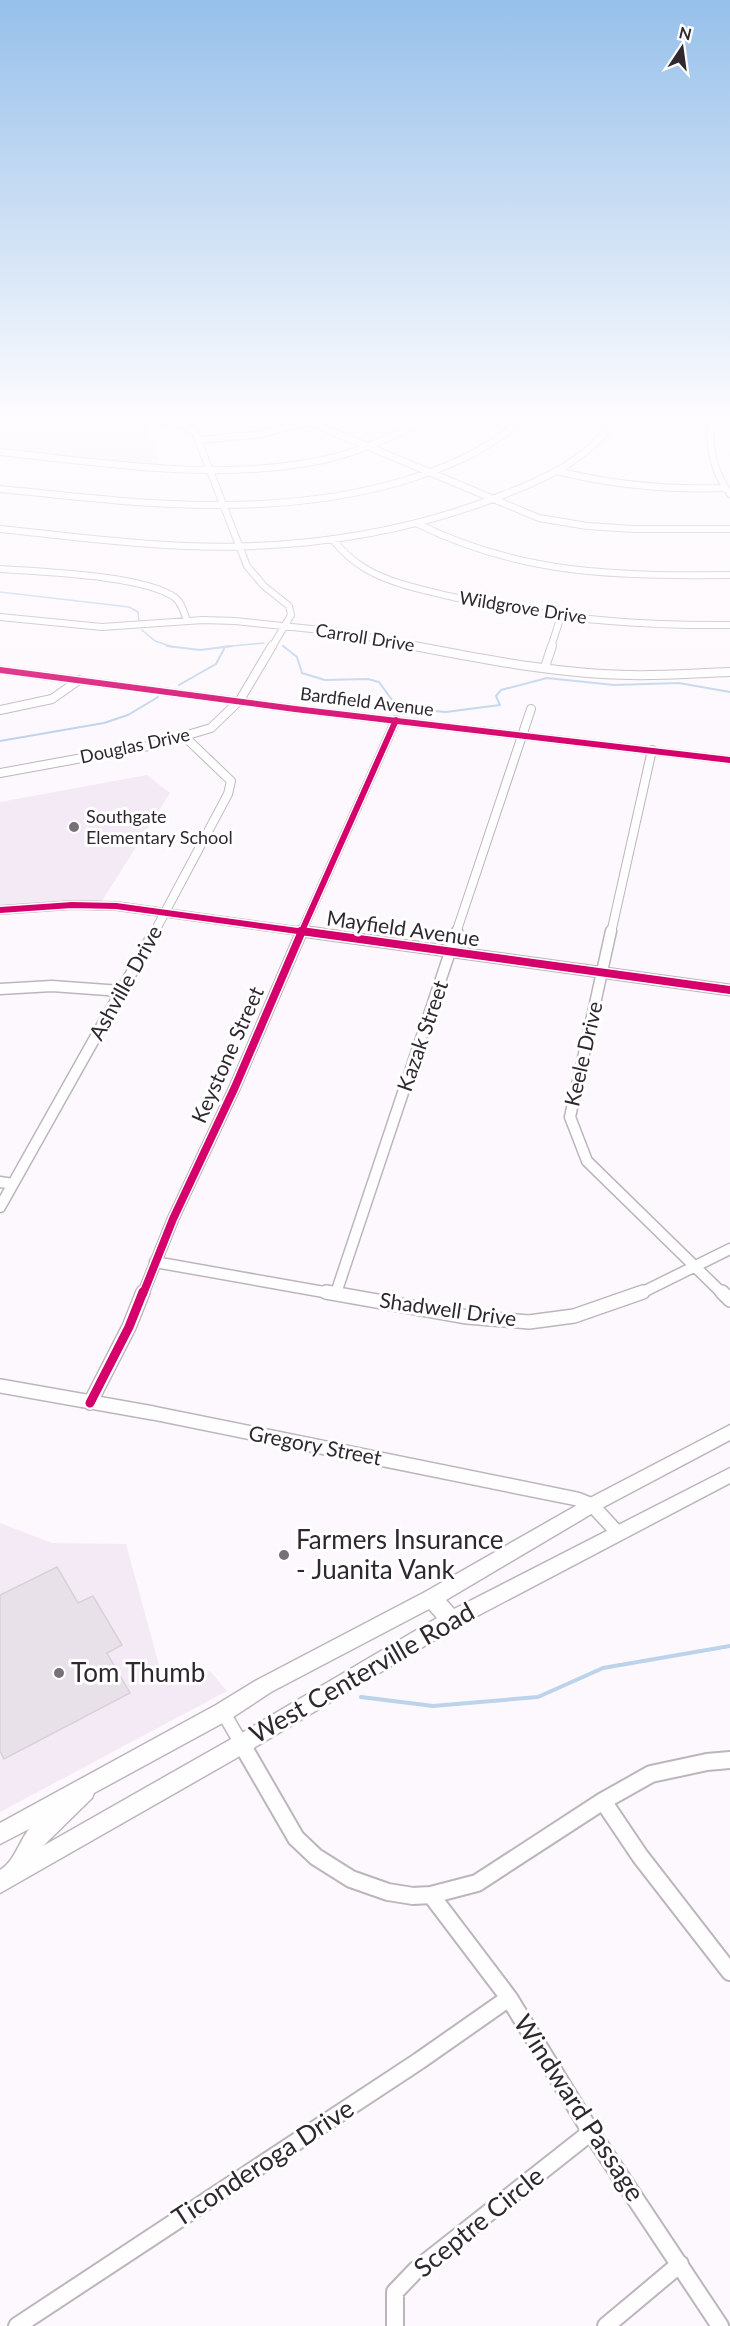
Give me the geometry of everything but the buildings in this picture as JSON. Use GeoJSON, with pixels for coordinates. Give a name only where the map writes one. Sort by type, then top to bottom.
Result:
{"type":"FeatureCollection","features":[{"type":"Feature","properties":{"kind":"main road","name":"Bardfield Avenue"},"geometry":{"type":"LineString","coordinates":[[0,670],[730,760]]}},
{"type":"Feature","properties":{"kind":"main road","name":"West Centerville Road"},"geometry":{"type":"LineString","coordinates":[[1,1838],[93,1782],[223,1712],[264,1686],[432,1598],[592,1505],[730,1432]]}},
{"type":"Feature","properties":{"kind":"main road","name":"West Centerville Road"},"geometry":{"type":"LineString","coordinates":[[8,1877],[240,1745],[451,1620],[730,1475]]}},
{"type":"Feature","properties":{"kind":"main road"},"geometry":{"type":"LineString","coordinates":[[432,1598],[451,1620]]}},
{"type":"Feature","properties":{"kind":"main road"},"geometry":{"type":"LineString","coordinates":[[8,1877],[34,1837],[69,1809],[93,1782]]}},
{"type":"Feature","properties":{"kind":"street"},"geometry":{"type":"LineString","coordinates":[[6,530],[162,544],[239,546],[332,539],[386,530]]}},
{"type":"Feature","properties":{"kind":"street"},"geometry":{"type":"LineString","coordinates":[[233,530],[247,566],[264,585],[289,606],[291,615],[284,626]]}},
{"type":"Feature","properties":{"kind":"street"},"geometry":{"type":"LineString","coordinates":[[429,530],[483,553],[548,566],[662,575],[730,575]]}},
{"type":"Feature","properties":{"kind":"street"},"geometry":{"type":"LineString","coordinates":[[653,530],[692,530]]}},
{"type":"Feature","properties":{"kind":"street","name":"Wildgrove Drive"},"geometry":{"type":"LineString","coordinates":[[332,539],[343,553],[360,566],[414,588],[482,605],[626,622],[730,625]]}},
{"type":"Feature","properties":{"kind":"street"},"geometry":{"type":"LineString","coordinates":[[0,569],[117,581],[158,588],[174,596],[182,605],[187,621]]}},
{"type":"Feature","properties":{"kind":"street"},"geometry":{"type":"LineString","coordinates":[[545,667],[561,616]]}},
{"type":"Feature","properties":{"kind":"street","name":"Carroll Drive"},"geometry":{"type":"LineString","coordinates":[[0,617],[102,627],[219,620],[369,636],[494,661],[545,667],[628,675],[730,672]]}},
{"type":"Feature","properties":{"kind":"street","name":"Douglas Drive"},"geometry":{"type":"LineString","coordinates":[[0,773],[154,745],[212,728],[240,700],[284,626]]}},
{"type":"Feature","properties":{"kind":"street"},"geometry":{"type":"LineString","coordinates":[[0,710],[54,700],[67,692],[79,680]]}},
{"type":"Feature","properties":{"kind":"street","name":"Kazak Street"},"geometry":{"type":"LineString","coordinates":[[336,1293],[531,709]]}},
{"type":"Feature","properties":{"kind":"street","name":"Keystone Street"},"geometry":{"type":"LineString","coordinates":[[90,1403],[129,1327],[154,1262],[396,720]]}},
{"type":"Feature","properties":{"kind":"street","name":"Ashville Drive"},"geometry":{"type":"LineString","coordinates":[[0,1207],[218,816],[231,781],[185,737]]}},
{"type":"Feature","properties":{"kind":"street","name":"Keele Drive"},"geometry":{"type":"LineString","coordinates":[[651,750],[570,1117],[587,1161],[730,1300]]}},
{"type":"Feature","properties":{"kind":"street","name":"Mayfield Avenue"},"geometry":{"type":"LineString","coordinates":[[0,910],[72,905],[116,906],[730,990]]}},
{"type":"Feature","properties":{"kind":"street"},"geometry":{"type":"LineString","coordinates":[[0,989],[52,986],[121,991]]}},
{"type":"Feature","properties":{"kind":"street"},"geometry":{"type":"LineString","coordinates":[[0,1182],[13,1184]]}},
{"type":"Feature","properties":{"kind":"street","name":"Shadwell Drive"},"geometry":{"type":"LineString","coordinates":[[154,1262],[466,1317],[517,1322],[549,1320],[594,1311],[660,1285],[730,1249]]}},
{"type":"Feature","properties":{"kind":"street","name":"Gregory Street"},"geometry":{"type":"LineString","coordinates":[[0,1386],[153,1413],[577,1499],[592,1505],[617,1532]]}},
{"type":"Feature","properties":{"kind":"street"},"geometry":{"type":"LineString","coordinates":[[223,1712],[240,1745],[296,1838],[316,1857],[351,1879],[388,1892],[413,1896],[431,1895],[477,1883],[603,1801],[651,1774],[707,1762],[730,1760]]}},
{"type":"Feature","properties":{"kind":"street"},"geometry":{"type":"LineString","coordinates":[[603,1801],[640,1856],[730,1972]]}},
{"type":"Feature","properties":{"kind":"street","name":"Windward Passage"},"geometry":{"type":"LineString","coordinates":[[431,1895],[508,1998],[591,2132],[720,2326]]}},
{"type":"Feature","properties":{"kind":"street","name":"Ticonderoga Drive"},"geometry":{"type":"LineString","coordinates":[[17,2326],[419,2061],[508,1998]]}},
{"type":"Feature","properties":{"kind":"street","name":"Sceptre Circle"},"geometry":{"type":"LineString","coordinates":[[395,2326],[395,2292],[416,2270],[591,2132]]}},
{"type":"Feature","properties":{"kind":"street"},"geometry":{"type":"LineString","coordinates":[[606,2326],[680,2264]]}},
{"type":"Feature","properties":{"kind":"shaded area","name":"Southgate Elementary School"},"geometry":{"type":"Polygon","coordinates":[[[147,775],[170,793],[102,901],[0,906],[0,802],[147,775]]]}},
{"type":"Feature","properties":{"kind":"shaded area"},"geometry":{"type":"Polygon","coordinates":[[[0,1523],[52,1543],[126,1544],[160,1669],[210,1671],[227,1691],[0,1812],[0,1523]]]}},
{"type":"Feature","properties":{"kind":"waterway"},"geometry":{"type":"LineString","coordinates":[[0,592],[129,607],[138,612],[139,622]]}},
{"type":"Feature","properties":{"kind":"waterway"},"geometry":{"type":"LineString","coordinates":[[142,630],[155,641],[172,647]]}},
{"type":"Feature","properties":{"kind":"waterway"},"geometry":{"type":"LineString","coordinates":[[221,647],[264,643]]}},
{"type":"Feature","properties":{"kind":"waterway"},"geometry":{"type":"LineString","coordinates":[[167,646],[172,647]]}},
{"type":"Feature","properties":{"kind":"waterway"},"geometry":{"type":"LineString","coordinates":[[172,647],[200,650],[232,646]]}},
{"type":"Feature","properties":{"kind":"waterway"},"geometry":{"type":"LineString","coordinates":[[285,647],[283,646],[297,657],[302,673],[325,680],[368,679],[379,682],[392,700],[411,709],[446,712],[500,705],[496,696],[501,690],[547,678],[614,685],[679,683],[730,692]]}},
{"type":"Feature","properties":{"kind":"waterway"},"geometry":{"type":"LineString","coordinates":[[179,685],[216,664],[224,649]]}},
{"type":"Feature","properties":{"kind":"waterway"},"geometry":{"type":"LineString","coordinates":[[0,741],[104,723],[128,715],[158,697]]}},
{"type":"Feature","properties":{"kind":"waterway"},"geometry":{"type":"LineString","coordinates":[[361,1697],[433,1706],[538,1697],[603,1668],[730,1646]]}},
{"type":"Feature","properties":{"kind":"cycle path"},"geometry":{"type":"LineString","coordinates":[[0,670],[295,709],[730,760]]}},
{"type":"Feature","properties":{"kind":"cycle path"},"geometry":{"type":"LineString","coordinates":[[90,1403],[129,1327],[173,1219],[235,1087],[396,720]]}},
{"type":"Feature","properties":{"kind":"cycle path"},"geometry":{"type":"LineString","coordinates":[[0,910],[72,905],[116,906],[730,990]]}},
{"type":"Feature","properties":{"kind":"place","name":"Southgate Elementary School"},"geometry":{"type":"Point","coordinates":[74,827]}},
{"type":"Feature","properties":{"kind":"place","name":"Farmers Insurance - Juanita Vank"},"geometry":{"type":"Point","coordinates":[284,1555]}},
{"type":"Feature","properties":{"kind":"place","name":"Tom Thumb"},"geometry":{"type":"Point","coordinates":[59,1673]}}]}
